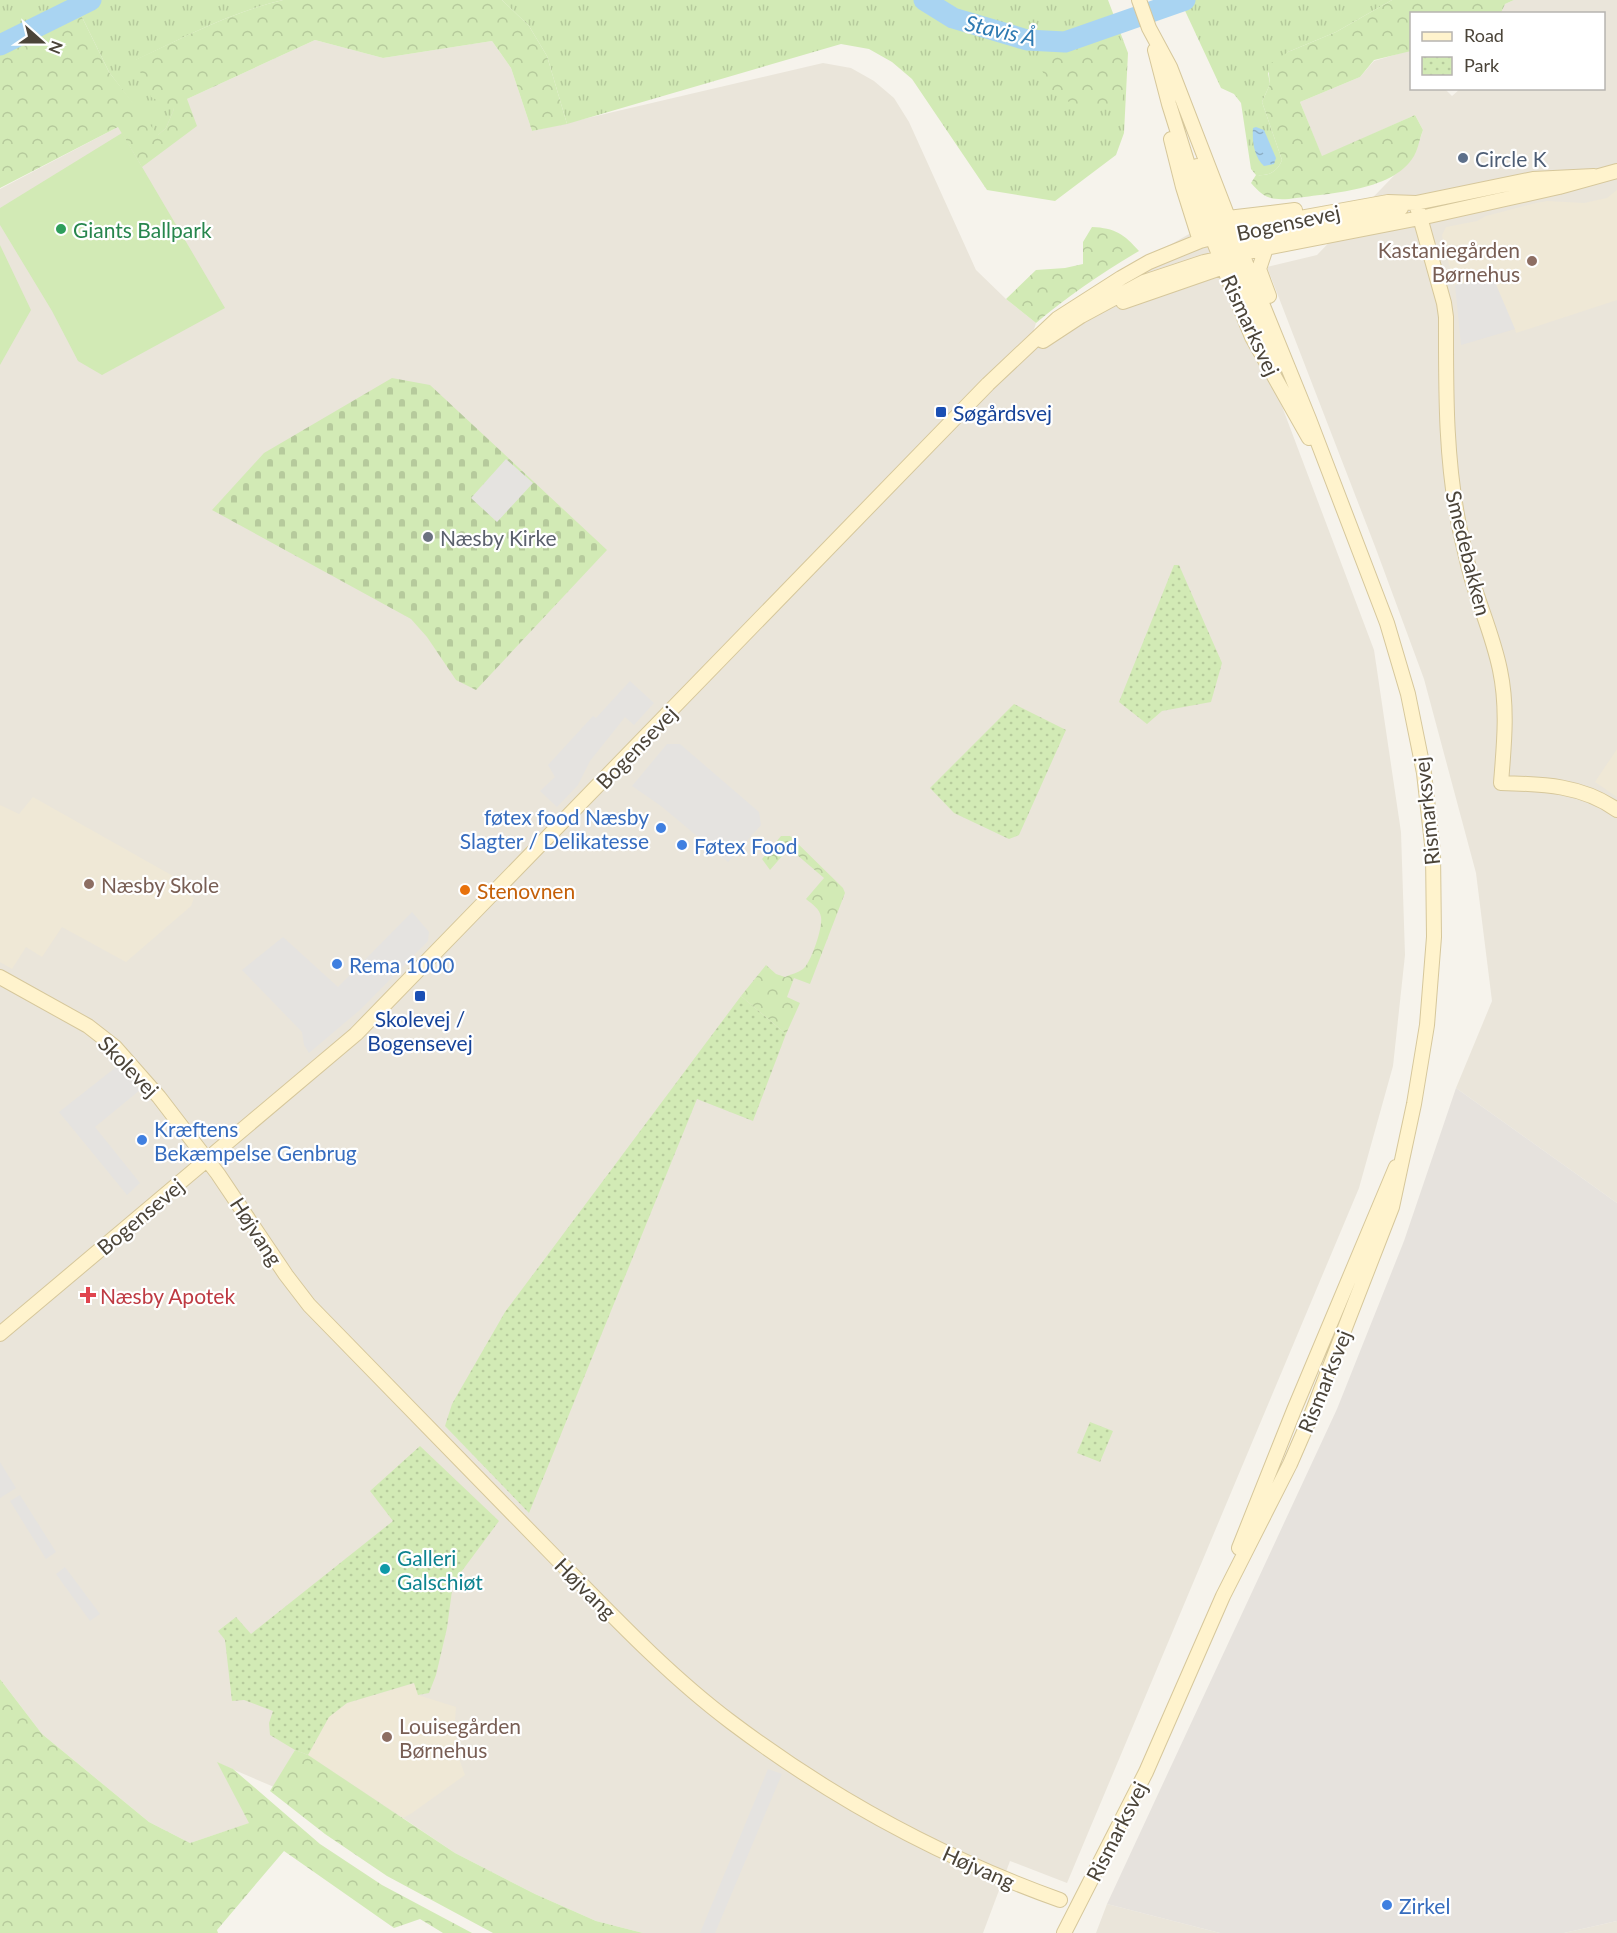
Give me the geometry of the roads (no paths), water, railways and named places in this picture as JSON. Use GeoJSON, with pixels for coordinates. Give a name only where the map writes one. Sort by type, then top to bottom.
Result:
{"type":"FeatureCollection","features":[{"type":"Feature","properties":{"kind":"main road","name":"Rismarksvej"},"geometry":{"type":"LineString","coordinates":[[1139,0],[1149,28],[1170,67],[1228,218],[1225,247],[1252,337],[1330,476]]}},
{"type":"Feature","properties":{"kind":"main road"},"geometry":{"type":"LineString","coordinates":[[1149,28],[1183,187],[1225,247]]}},
{"type":"Feature","properties":{"kind":"main road"},"geometry":{"type":"LineString","coordinates":[[1149,28],[1225,247]]}},
{"type":"Feature","properties":{"kind":"main road","name":"Bogensevej"},"geometry":{"type":"LineString","coordinates":[[0,1334],[356,1034],[980,392],[1057,319],[1149,262],[1225,247],[1266,248],[1420,218],[1559,187],[1617,171]]}},
{"type":"Feature","properties":{"kind":"main road","name":"Bogensevej"},"geometry":{"type":"LineString","coordinates":[[1225,247],[1262,225],[1388,202],[1416,203],[1533,179],[1594,176]]}},
{"type":"Feature","properties":{"kind":"main road"},"geometry":{"type":"LineString","coordinates":[[1228,218],[1366,200],[1388,202]]}},
{"type":"Feature","properties":{"kind":"main road"},"geometry":{"type":"LineString","coordinates":[[1081,316],[1121,287],[1152,269],[1181,257],[1374,215],[1416,203]]}},
{"type":"Feature","properties":{"kind":"main road","name":"Smedebakken"},"geometry":{"type":"LineString","coordinates":[[1416,203],[1446,317],[1447,435],[1451,482],[1473,582],[1492,636],[1501,671],[1506,716],[1501,783],[1567,788],[1584,792],[1617,810]]}},
{"type":"Feature","properties":{"kind":"main road","name":"Rismarksvej"},"geometry":{"type":"LineString","coordinates":[[1064,1933],[1146,1772],[1223,1596],[1290,1464],[1310,1418],[1392,1207],[1414,1104],[1427,1025],[1434,937],[1432,853],[1424,773],[1408,694],[1387,623],[1309,419],[1225,247]]}},
{"type":"Feature","properties":{"kind":"main road"},"geometry":{"type":"LineString","coordinates":[[1081,316],[1225,247]]}},
{"type":"Feature","properties":{"kind":"main road"},"geometry":{"type":"LineString","coordinates":[[1266,248],[1259,269],[1297,374],[1309,419]]}},
{"type":"Feature","properties":{"kind":"main road","name":"Bogensevej"},"geometry":{"type":"LineString","coordinates":[[1016,358],[1081,316]]}},
{"type":"Feature","properties":{"kind":"main road","name":"Skolevej"},"geometry":{"type":"LineString","coordinates":[[0,977],[88,1026],[115,1047],[159,1097],[207,1160]]}},
{"type":"Feature","properties":{"kind":"main road","name":"Højvang"},"geometry":{"type":"LineString","coordinates":[[207,1160],[309,1305],[584,1587],[678,1678],[729,1721],[787,1763],[851,1804],[901,1832],[988,1873],[1060,1900]]}},
{"type":"Feature","properties":{"kind":"water"},"geometry":{"type":"Polygon","coordinates":[[[1253,128],[1264,130],[1276,158],[1274,164],[1264,166],[1258,158],[1253,138],[1253,128]]]}},
{"type":"Feature","properties":{"kind":"waterway","name":"Stavis Å"},"geometry":{"type":"LineString","coordinates":[[0,45],[91,0]]}},
{"type":"Feature","properties":{"kind":"waterway","name":"Stavis Å"},"geometry":{"type":"LineString","coordinates":[[924,0],[953,18],[1027,40],[1065,42],[1185,0]]}},
{"type":"Feature","properties":{"kind":"place","name":"Circle K"},"geometry":{"type":"Point","coordinates":[1463,158]}},
{"type":"Feature","properties":{"kind":"place","name":"Giants Ballpark"},"geometry":{"type":"Point","coordinates":[61,229]}},
{"type":"Feature","properties":{"kind":"place","name":"Kastaniegården Børnehus"},"geometry":{"type":"Point","coordinates":[1532,261]}},
{"type":"Feature","properties":{"kind":"place","name":"Søgårdsvej"},"geometry":{"type":"Point","coordinates":[941,412]}},
{"type":"Feature","properties":{"kind":"place","name":"Næsby Kirke"},"geometry":{"type":"Point","coordinates":[428,537]}},
{"type":"Feature","properties":{"kind":"place","name":"føtex food Næsby Slagter / Delikatesse"},"geometry":{"type":"Point","coordinates":[661,828]}},
{"type":"Feature","properties":{"kind":"place","name":"Føtex Food"},"geometry":{"type":"Point","coordinates":[682,845]}},
{"type":"Feature","properties":{"kind":"place","name":"Næsby Skole"},"geometry":{"type":"Point","coordinates":[89,884]}},
{"type":"Feature","properties":{"kind":"place","name":"Stenovnen"},"geometry":{"type":"Point","coordinates":[465,890]}},
{"type":"Feature","properties":{"kind":"place","name":"Rema 1000"},"geometry":{"type":"Point","coordinates":[337,964]}},
{"type":"Feature","properties":{"kind":"place","name":"Skolevej / Bogensevej"},"geometry":{"type":"Point","coordinates":[420,996]}},
{"type":"Feature","properties":{"kind":"place","name":"Kræftens Bekæmpelse Genbrug"},"geometry":{"type":"Point","coordinates":[142,1140]}},
{"type":"Feature","properties":{"kind":"place","name":"Næsby Apotek"},"geometry":{"type":"Point","coordinates":[88,1295]}},
{"type":"Feature","properties":{"kind":"place","name":"Galleri Galschiøt"},"geometry":{"type":"Point","coordinates":[385,1569]}},
{"type":"Feature","properties":{"kind":"place","name":"Louisegården Børnehus"},"geometry":{"type":"Point","coordinates":[387,1737]}},
{"type":"Feature","properties":{"kind":"place","name":"Zirkel"},"geometry":{"type":"Point","coordinates":[1387,1905]}}]}
